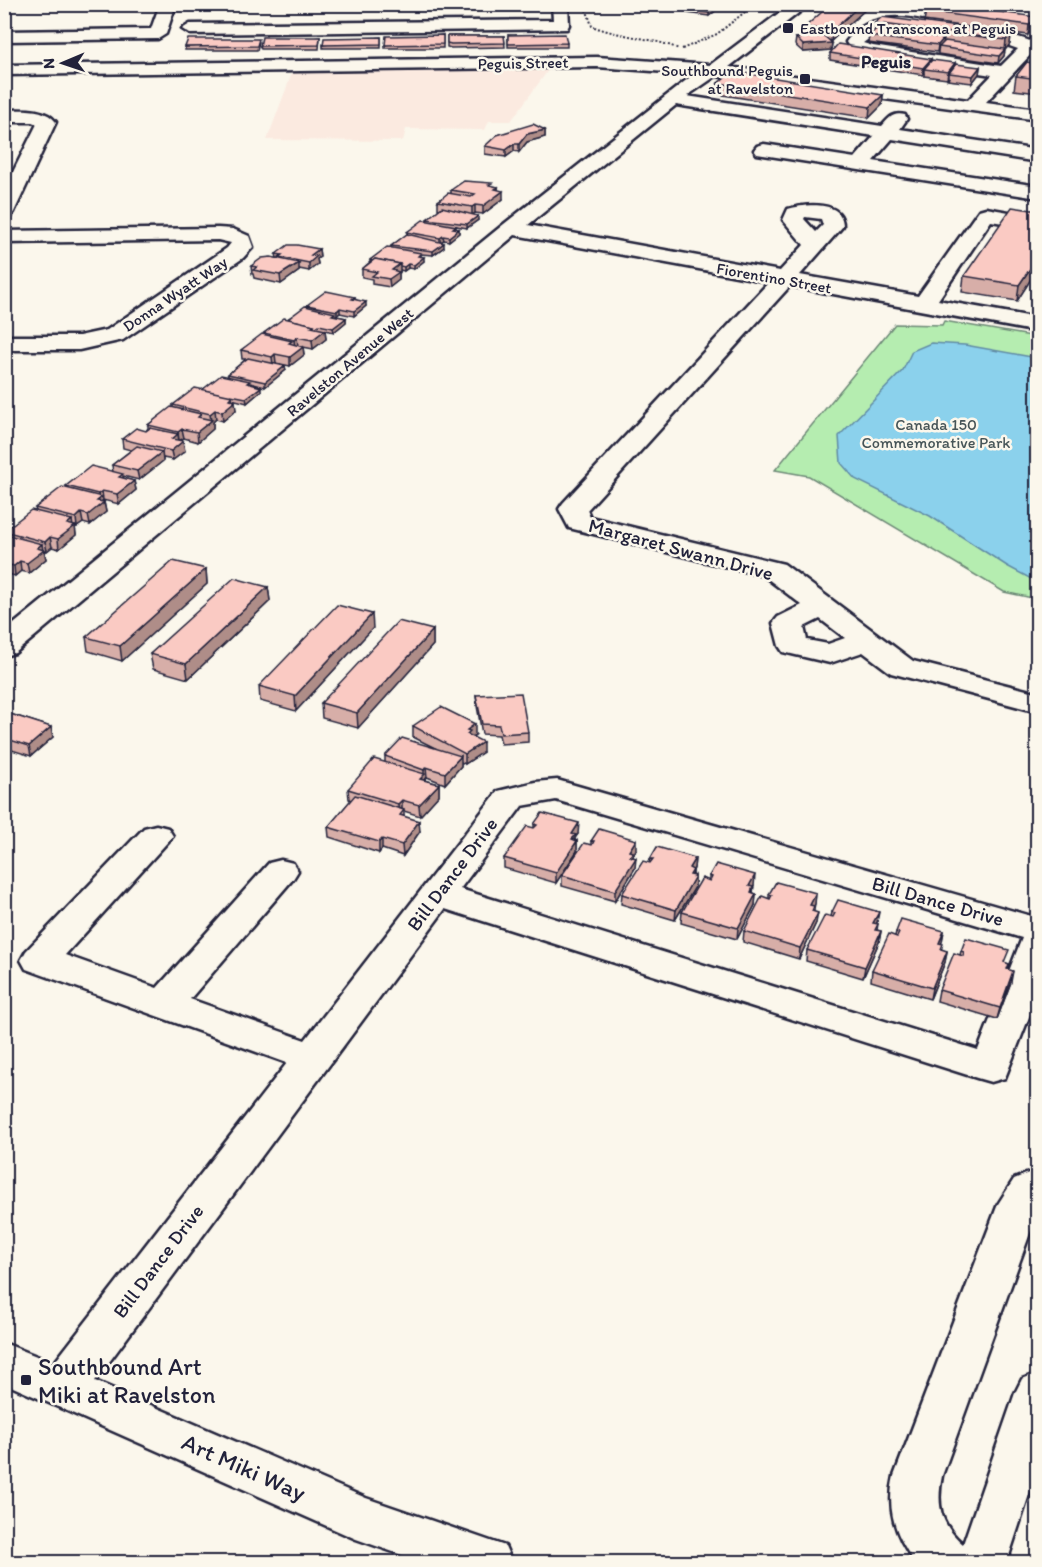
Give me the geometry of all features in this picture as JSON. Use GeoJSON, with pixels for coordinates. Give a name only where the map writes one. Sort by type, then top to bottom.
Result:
{"type":"FeatureCollection","features":[{"type":"Feature","properties":{"kind":"street"},"geometry":{"type":"LineString","coordinates":[[4,36],[158,34],[168,4]]}},
{"type":"Feature","properties":{"kind":"street"},"geometry":{"type":"LineString","coordinates":[[181,54],[193,21],[561,25],[560,4]]}},
{"type":"Feature","properties":{"kind":"street"},"geometry":{"type":"LineString","coordinates":[[751,37],[783,4]]}},
{"type":"Feature","properties":{"kind":"street"},"geometry":{"type":"LineString","coordinates":[[726,41],[751,37],[802,4]]}},
{"type":"Feature","properties":{"kind":"street"},"geometry":{"type":"LineString","coordinates":[[977,101],[1005,72],[1027,49],[1027,46],[1004,38],[880,23],[870,26],[854,42],[857,46],[869,51],[1005,72]]}},
{"type":"Feature","properties":{"kind":"street"},"geometry":{"type":"LineString","coordinates":[[751,37],[755,49],[766,59],[827,77]]}},
{"type":"Feature","properties":{"kind":"street","name":"Ravelston Avenue West"},"geometry":{"type":"LineString","coordinates":[[4,647],[511,228],[751,37]]}},
{"type":"Feature","properties":{"kind":"street"},"geometry":{"type":"LineString","coordinates":[[645,58],[677,56],[687,51]]}},
{"type":"Feature","properties":{"kind":"street","name":"Peguis Street"},"geometry":{"type":"LineString","coordinates":[[4,62],[181,54],[329,62],[597,62],[827,77],[977,101],[1038,115]]}},
{"type":"Feature","properties":{"kind":"street","name":"Peguis Street"},"geometry":{"type":"LineString","coordinates":[[4,70],[550,56],[645,58],[917,97],[1038,107]]}},
{"type":"Feature","properties":{"kind":"street"},"geometry":{"type":"LineString","coordinates":[[873,149],[917,97]]}},
{"type":"Feature","properties":{"kind":"street"},"geometry":{"type":"LineString","coordinates":[[672,99],[873,149],[988,184],[984,191],[1036,195]]}},
{"type":"Feature","properties":{"kind":"street"},"geometry":{"type":"LineString","coordinates":[[4,116],[35,116],[47,122],[4,212]]}},
{"type":"Feature","properties":{"kind":"street"},"geometry":{"type":"LineString","coordinates":[[698,116],[873,149]]}},
{"type":"Feature","properties":{"kind":"street"},"geometry":{"type":"LineString","coordinates":[[769,146],[1038,156]]}},
{"type":"Feature","properties":{"kind":"street"},"geometry":{"type":"LineString","coordinates":[[923,305],[986,214],[1038,223]]}},
{"type":"Feature","properties":{"kind":"street","name":"Fiorentino Street"},"geometry":{"type":"LineString","coordinates":[[511,228],[1038,325]]}},
{"type":"Feature","properties":{"kind":"street","name":"Donna Wyatt Way"},"geometry":{"type":"LineString","coordinates":[[4,237],[218,234],[233,235],[242,240],[242,247],[235,253],[114,335],[79,343],[4,344]]}},
{"type":"Feature","properties":{"kind":"street"},"geometry":{"type":"LineString","coordinates":[[782,279],[815,244]]}},
{"type":"Feature","properties":{"kind":"street","name":"Margaret Swann Drive"},"geometry":{"type":"LineString","coordinates":[[782,279],[573,509],[579,522],[774,570],[902,667],[1038,703]]}},
{"type":"Feature","properties":{"kind":"street"},"geometry":{"type":"LineString","coordinates":[[823,607],[788,623],[794,646],[830,654],[866,640]]}},
{"type":"Feature","properties":{"kind":"street","name":"Bill Dance Drive"},"geometry":{"type":"LineString","coordinates":[[63,1387],[510,798],[557,790],[1038,930]]}},
{"type":"Feature","properties":{"kind":"street"},"geometry":{"type":"LineString","coordinates":[[156,836],[39,960],[312,1057]]}},
{"type":"Feature","properties":{"kind":"street"},"geometry":{"type":"LineString","coordinates":[[164,1005],[281,871]]}},
{"type":"Feature","properties":{"kind":"street"},"geometry":{"type":"LineString","coordinates":[[438,894],[991,1068],[1038,942]]}},
{"type":"Feature","properties":{"kind":"street"},"geometry":{"type":"LineString","coordinates":[[948,1563],[930,1543],[920,1525],[914,1504],[918,1476],[1019,1204],[1029,1191],[1038,1185]]}},
{"type":"Feature","properties":{"kind":"street","name":"Art Miki Way"},"geometry":{"type":"LineString","coordinates":[[4,1362],[356,1517],[487,1563]]}},
{"type":"Feature","properties":{"kind":"street"},"geometry":{"type":"LineString","coordinates":[[982,1563],[1038,1393]]}},
{"type":"Feature","properties":{"kind":"path"},"geometry":{"type":"LineString","coordinates":[[581,8],[587,11],[592,26],[603,31],[664,41],[687,51],[717,34],[755,4]]}},
{"type":"Feature","properties":{"kind":"shaded area"},"geometry":{"type":"Polygon","coordinates":[[[549,69],[511,121],[489,121],[485,130],[406,129],[403,141],[267,140],[292,73],[549,69]]]}},
{"type":"Feature","properties":{"kind":"green space","name":"Canada 150 Commemorative Park"},"geometry":{"type":"Polygon","coordinates":[[[944,321],[1037,337],[1037,599],[1004,592],[809,476],[775,470],[895,324],[942,325],[944,321]]]}},
{"type":"Feature","properties":{"kind":"water","name":"Canada 150 Commemorative Park"},"geometry":{"type":"Polygon","coordinates":[[[931,343],[965,345],[1037,358],[1037,582],[1007,566],[930,516],[855,479],[841,463],[839,436],[903,370],[912,351],[931,343]]]}},
{"type":"Feature","properties":{"kind":"building"},"geometry":{"type":"Polygon","coordinates":[[[694,4],[720,4],[709,13],[687,10],[694,4]]]}},
{"type":"Feature","properties":{"kind":"building"},"geometry":{"type":"Polygon","coordinates":[[[831,4],[861,4],[832,31],[805,27],[831,4]]]}},
{"type":"Feature","properties":{"kind":"building"},"geometry":{"type":"Polygon","coordinates":[[[932,4],[1036,17],[1029,25],[926,11],[932,4]]]}},
{"type":"Feature","properties":{"kind":"building"},"geometry":{"type":"Polygon","coordinates":[[[882,17],[1011,34],[1006,40],[875,23],[882,17]]]}},
{"type":"Feature","properties":{"kind":"building"},"geometry":{"type":"Polygon","coordinates":[[[876,29],[944,38],[938,45],[869,36],[876,29]]]}},
{"type":"Feature","properties":{"kind":"building"},"geometry":{"type":"Polygon","coordinates":[[[565,34],[567,43],[508,44],[508,35],[565,34]]]}},
{"type":"Feature","properties":{"kind":"building"},"geometry":{"type":"Polygon","coordinates":[[[443,35],[443,44],[385,45],[386,36],[443,35]]]}},
{"type":"Feature","properties":{"kind":"building"},"geometry":{"type":"Polygon","coordinates":[[[447,36],[504,36],[505,43],[451,44],[447,43],[447,36]]]}},
{"type":"Feature","properties":{"kind":"building"},"geometry":{"type":"Polygon","coordinates":[[[824,36],[832,43],[803,45],[796,38],[824,36]]]}},
{"type":"Feature","properties":{"kind":"building"},"geometry":{"type":"Polygon","coordinates":[[[262,37],[320,37],[319,45],[260,46],[262,37]]]}},
{"type":"Feature","properties":{"kind":"building"},"geometry":{"type":"Polygon","coordinates":[[[381,37],[381,44],[323,45],[324,38],[381,37]]]}},
{"type":"Feature","properties":{"kind":"building"},"geometry":{"type":"Polygon","coordinates":[[[188,39],[259,39],[257,46],[185,47],[188,39]]]}},
{"type":"Feature","properties":{"kind":"building"},"geometry":{"type":"Polygon","coordinates":[[[945,41],[1005,49],[999,56],[939,47],[945,41]]]}},
{"type":"Feature","properties":{"kind":"building"},"geometry":{"type":"Polygon","coordinates":[[[838,44],[931,59],[923,68],[830,53],[838,44]]]}},
{"type":"Feature","properties":{"kind":"building"},"geometry":{"type":"Polygon","coordinates":[[[932,60],[955,63],[948,72],[924,69],[932,60]]]}},
{"type":"Feature","properties":{"kind":"building"},"geometry":{"type":"Polygon","coordinates":[[[1027,62],[1038,64],[1038,79],[1016,76],[1027,62]]]}},
{"type":"Feature","properties":{"kind":"building"},"geometry":{"type":"Polygon","coordinates":[[[956,64],[980,67],[973,76],[949,73],[956,64]]]}},
{"type":"Feature","properties":{"kind":"building"},"geometry":{"type":"Polygon","coordinates":[[[732,71],[883,95],[870,107],[718,83],[732,71]]]}},
{"type":"Feature","properties":{"kind":"building"},"geometry":{"type":"Polygon","coordinates":[[[533,124],[545,130],[527,134],[519,144],[514,144],[506,150],[485,146],[497,135],[533,124]]]}},
{"type":"Feature","properties":{"kind":"building"},"geometry":{"type":"Polygon","coordinates":[[[464,181],[492,183],[489,185],[503,191],[483,206],[472,207],[438,201],[448,193],[471,197],[475,194],[451,190],[464,181]]]}},
{"type":"Feature","properties":{"kind":"building"},"geometry":{"type":"Polygon","coordinates":[[[442,207],[478,216],[467,224],[427,219],[442,207]]]}},
{"type":"Feature","properties":{"kind":"building"},"geometry":{"type":"Polygon","coordinates":[[[1012,207],[1038,211],[1038,257],[1019,285],[964,276],[1012,207]]]}},
{"type":"Feature","properties":{"kind":"building"},"geometry":{"type":"Polygon","coordinates":[[[423,220],[456,226],[453,228],[459,229],[449,237],[440,238],[407,232],[423,220]]]}},
{"type":"Feature","properties":{"kind":"building"},"geometry":{"type":"Polygon","coordinates":[[[407,234],[444,243],[433,251],[391,246],[407,234]]]}},
{"type":"Feature","properties":{"kind":"building"},"geometry":{"type":"Polygon","coordinates":[[[288,245],[319,249],[311,255],[317,256],[309,263],[279,257],[282,255],[276,254],[288,245]]]}},
{"type":"Feature","properties":{"kind":"building"},"geometry":{"type":"Polygon","coordinates":[[[387,247],[421,253],[418,256],[424,257],[414,265],[408,264],[404,267],[400,264],[370,260],[387,247]]]}},
{"type":"Feature","properties":{"kind":"building"},"geometry":{"type":"Polygon","coordinates":[[[271,257],[299,263],[280,275],[253,270],[257,267],[251,266],[262,258],[271,257]]]}},
{"type":"Feature","properties":{"kind":"building"},"geometry":{"type":"Polygon","coordinates":[[[375,259],[400,264],[392,270],[399,272],[389,279],[372,276],[377,272],[362,269],[375,259]]]}},
{"type":"Feature","properties":{"kind":"building"},"geometry":{"type":"Polygon","coordinates":[[[326,291],[355,297],[352,299],[366,302],[354,311],[340,308],[337,311],[307,305],[326,291]]]}},
{"type":"Feature","properties":{"kind":"building"},"geometry":{"type":"Polygon","coordinates":[[[305,306],[346,318],[333,328],[319,325],[314,327],[314,325],[288,319],[305,306]]]}},
{"type":"Feature","properties":{"kind":"building"},"geometry":{"type":"Polygon","coordinates":[[[284,318],[325,330],[312,340],[297,337],[294,340],[264,333],[284,318]]]}},
{"type":"Feature","properties":{"kind":"building"},"geometry":{"type":"Polygon","coordinates":[[[262,334],[292,341],[289,343],[303,347],[290,357],[275,354],[272,357],[241,350],[262,334]]]}},
{"type":"Feature","properties":{"kind":"building"},"geometry":{"type":"Polygon","coordinates":[[[248,358],[285,366],[265,382],[228,374],[248,358]]]}},
{"type":"Feature","properties":{"kind":"building"},"geometry":{"type":"Polygon","coordinates":[[[221,375],[250,381],[247,383],[261,387],[246,398],[202,390],[221,375]]]}},
{"type":"Feature","properties":{"kind":"building"},"geometry":{"type":"Polygon","coordinates":[[[195,388],[232,396],[229,399],[235,401],[222,412],[215,410],[210,414],[173,405],[195,388]]]}},
{"type":"Feature","properties":{"kind":"building"},"geometry":{"type":"Polygon","coordinates":[[[171,407],[201,414],[198,417],[212,420],[197,432],[182,429],[178,432],[148,425],[171,407]]]}},
{"type":"Feature","properties":{"kind":"building"},"geometry":{"type":"Polygon","coordinates":[[[136,428],[146,431],[150,428],[178,434],[172,439],[183,441],[171,451],[122,439],[136,428]]]}},
{"type":"Feature","properties":{"kind":"building"},"geometry":{"type":"Polygon","coordinates":[[[137,446],[162,452],[137,471],[112,465],[137,446]]]}},
{"type":"Feature","properties":{"kind":"building"},"geometry":{"type":"Polygon","coordinates":[[[91,466],[123,474],[119,477],[134,481],[117,494],[102,491],[98,494],[66,486],[91,466]]]}},
{"type":"Feature","properties":{"kind":"building"},"geometry":{"type":"Polygon","coordinates":[[[62,487],[102,497],[97,501],[104,502],[88,515],[81,513],[76,518],[35,508],[62,487]]]}},
{"type":"Feature","properties":{"kind":"building"},"geometry":{"type":"Polygon","coordinates":[[[31,510],[72,520],[67,524],[75,526],[58,539],[50,537],[45,542],[4,531],[31,510]]]}},
{"type":"Feature","properties":{"kind":"building"},"geometry":{"type":"Polygon","coordinates":[[[4,534],[42,544],[37,548],[44,550],[27,563],[20,561],[14,566],[4,564],[4,534]]]}},
{"type":"Feature","properties":{"kind":"building"},"geometry":{"type":"Polygon","coordinates":[[[173,561],[206,569],[120,646],[86,637],[173,561]]]}},
{"type":"Feature","properties":{"kind":"building"},"geometry":{"type":"Polygon","coordinates":[[[234,578],[268,587],[186,664],[150,654],[234,578]]]}},
{"type":"Feature","properties":{"kind":"building"},"geometry":{"type":"Polygon","coordinates":[[[337,605],[372,614],[295,696],[259,686],[337,605]]]}},
{"type":"Feature","properties":{"kind":"building"},"geometry":{"type":"Polygon","coordinates":[[[398,621],[433,630],[357,713],[321,703],[398,621]]]}},
{"type":"Feature","properties":{"kind":"building"},"geometry":{"type":"Polygon","coordinates":[[[521,693],[528,732],[501,734],[499,725],[482,724],[476,695],[521,693]]]}},
{"type":"Feature","properties":{"kind":"building"},"geometry":{"type":"Polygon","coordinates":[[[441,707],[475,724],[467,730],[470,731],[467,734],[483,742],[465,754],[413,726],[441,707]]]}},
{"type":"Feature","properties":{"kind":"building"},"geometry":{"type":"Polygon","coordinates":[[[4,712],[51,727],[29,746],[7,739],[4,741],[4,712]]]}},
{"type":"Feature","properties":{"kind":"building"},"geometry":{"type":"Polygon","coordinates":[[[402,738],[461,756],[445,773],[426,767],[424,770],[385,756],[402,738]]]}},
{"type":"Feature","properties":{"kind":"building"},"geometry":{"type":"Polygon","coordinates":[[[374,759],[425,774],[420,779],[439,784],[419,805],[402,800],[398,804],[348,789],[374,759]]]}},
{"type":"Feature","properties":{"kind":"building"},"geometry":{"type":"Polygon","coordinates":[[[355,795],[404,810],[400,815],[419,821],[402,845],[382,839],[379,842],[328,827],[355,795]]]}},
{"type":"Feature","properties":{"kind":"building"},"geometry":{"type":"Polygon","coordinates":[[[542,813],[579,823],[572,834],[576,835],[572,839],[577,841],[556,873],[504,858],[527,826],[534,828],[537,825],[534,824],[542,813]]]}},
{"type":"Feature","properties":{"kind":"building"},"geometry":{"type":"Polygon","coordinates":[[[599,829],[636,840],[629,851],[633,852],[630,856],[636,858],[615,891],[562,875],[584,843],[592,845],[594,841],[591,841],[599,829]]]}},
{"type":"Feature","properties":{"kind":"building"},"geometry":{"type":"Polygon","coordinates":[[[657,847],[695,858],[689,868],[693,870],[690,875],[695,876],[676,910],[622,894],[643,861],[650,863],[653,859],[650,859],[657,847]]]}},
{"type":"Feature","properties":{"kind":"building"},"geometry":{"type":"Polygon","coordinates":[[[716,864],[755,875],[749,886],[753,887],[751,892],[756,894],[738,928],[682,912],[702,878],[710,881],[712,877],[709,876],[716,864]]]}},
{"type":"Feature","properties":{"kind":"building"},"geometry":{"type":"Polygon","coordinates":[[[776,882],[816,893],[810,905],[814,906],[812,911],[818,913],[800,948],[744,931],[762,896],[770,899],[772,895],[769,894],[776,882]]]}},
{"type":"Feature","properties":{"kind":"building"},"geometry":{"type":"Polygon","coordinates":[[[838,900],[879,912],[873,923],[878,924],[875,930],[881,931],[865,967],[807,950],[825,915],[833,917],[835,913],[832,912],[838,900]]]}},
{"type":"Feature","properties":{"kind":"building"},"geometry":{"type":"Polygon","coordinates":[[[901,919],[944,931],[939,943],[943,944],[941,949],[947,951],[932,988],[872,970],[889,934],[897,937],[899,933],[896,932],[901,919]]]}},
{"type":"Feature","properties":{"kind":"building"},"geometry":{"type":"Polygon","coordinates":[[[966,938],[1009,950],[1004,962],[1009,964],[1007,969],[1013,971],[1000,1008],[939,990],[954,953],[963,956],[964,952],[961,951],[966,938]]]}},
{"type":"Feature","properties":{"kind":"place","name":"Eastbound Transcona at Peguis"},"geometry":{"type":"Point","coordinates":[788,28]}},
{"type":"Feature","properties":{"kind":"place","name":"Southbound Peguis at Ravelston"},"geometry":{"type":"Point","coordinates":[805,79]}},
{"type":"Feature","properties":{"kind":"place","name":"Southbound Art Miki at Ravelston"},"geometry":{"type":"Point","coordinates":[26,1380]}},
{"type":"Feature","properties":{"kind":"district","name":"Peguis"},"geometry":{"type":"Point","coordinates":[886,62]}}]}
